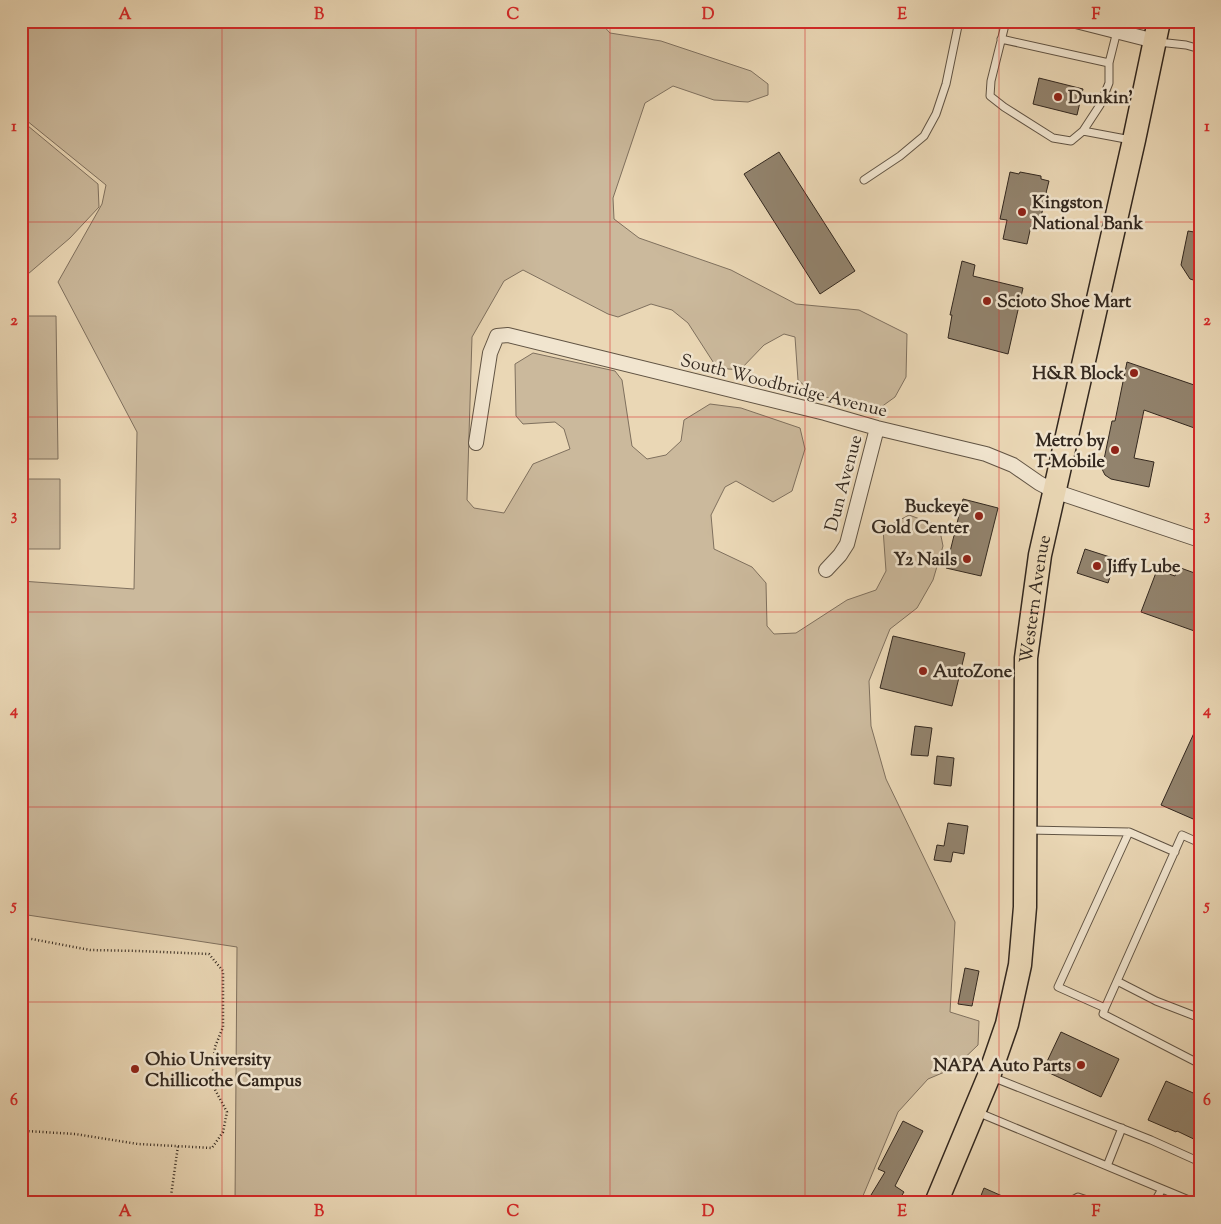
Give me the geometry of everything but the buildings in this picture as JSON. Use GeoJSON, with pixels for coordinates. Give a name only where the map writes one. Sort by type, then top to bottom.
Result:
{"type":"FeatureCollection","features":[{"type":"Feature","properties":{"kind":"main road","name":"Western Avenue"},"geometry":{"type":"LineString","coordinates":[[936,1203],[989,1076],[1008,1024],[1020,965],[1025,907],[1026,658],[1040,555],[1157,31]]}},
{"type":"Feature","properties":{"kind":"street"},"geometry":{"type":"LineString","coordinates":[[1076,21],[1117,31],[1157,31]]}},
{"type":"Feature","properties":{"kind":"street","name":"South Woodbridge Avenue"},"geometry":{"type":"LineString","coordinates":[[476,443],[490,354],[497,336],[508,335],[986,454],[1013,466],[1054,491],[1200,540]]}},
{"type":"Feature","properties":{"kind":"street","name":"Dun Avenue"},"geometry":{"type":"LineString","coordinates":[[826,570],[847,544],[877,428]]}},
{"type":"Feature","properties":{"kind":"lane"},"geometry":{"type":"LineString","coordinates":[[864,180],[900,156],[924,136],[936,114],[946,84],[960,21]]}},
{"type":"Feature","properties":{"kind":"lane"},"geometry":{"type":"LineString","coordinates":[[1006,21],[991,81],[990,96],[1053,138],[1071,141],[1083,130],[1100,105],[1109,83],[1109,63],[1117,31]]}},
{"type":"Feature","properties":{"kind":"lane"},"geometry":{"type":"LineString","coordinates":[[1157,31],[1186,46],[1200,49]]}},
{"type":"Feature","properties":{"kind":"lane"},"geometry":{"type":"LineString","coordinates":[[1001,39],[1109,63]]}},
{"type":"Feature","properties":{"kind":"lane"},"geometry":{"type":"LineString","coordinates":[[1083,130],[1134,140]]}},
{"type":"Feature","properties":{"kind":"lane"},"geometry":{"type":"LineString","coordinates":[[1025,830],[1129,832],[1174,852]]}},
{"type":"Feature","properties":{"kind":"lane"},"geometry":{"type":"LineString","coordinates":[[1105,1008],[1058,986],[1129,832]]}},
{"type":"Feature","properties":{"kind":"lane"},"geometry":{"type":"LineString","coordinates":[[1200,843],[1182,835],[1102,1014],[1200,1064]]}},
{"type":"Feature","properties":{"kind":"lane"},"geometry":{"type":"LineString","coordinates":[[1117,981],[1156,1001],[1200,1018]]}},
{"type":"Feature","properties":{"kind":"lane"},"geometry":{"type":"LineString","coordinates":[[989,1076],[1122,1128],[1200,1162]]}},
{"type":"Feature","properties":{"kind":"lane"},"geometry":{"type":"LineString","coordinates":[[974,1111],[1196,1203]]}},
{"type":"Feature","properties":{"kind":"lane"},"geometry":{"type":"LineString","coordinates":[[1107,1166],[1122,1128]]}},
{"type":"Feature","properties":{"kind":"lane"},"geometry":{"type":"LineString","coordinates":[[1154,1203],[1162,1189]]}},
{"type":"Feature","properties":{"kind":"lane"},"geometry":{"type":"LineString","coordinates":[[1067,1203],[1078,1197],[1096,1203]]}},
{"type":"Feature","properties":{"kind":"path"},"geometry":{"type":"LineString","coordinates":[[21,937],[90,950],[209,954],[223,971],[223,1027],[215,1047],[212,1084],[227,1112],[223,1132],[212,1148],[138,1144],[74,1134],[21,1130]]}},
{"type":"Feature","properties":{"kind":"path"},"geometry":{"type":"LineString","coordinates":[[170,1203],[178,1146]]}},
{"type":"Feature","properties":{"kind":"shaded area"},"geometry":{"type":"Polygon","coordinates":[[[21,21],[599,21],[610,33],[661,41],[751,71],[768,84],[768,95],[748,102],[714,100],[673,86],[645,103],[613,198],[614,219],[639,238],[731,270],[796,304],[859,310],[907,334],[906,377],[895,397],[877,410],[814,394],[798,380],[795,337],[784,334],[764,345],[740,370],[717,368],[688,323],[672,310],[651,304],[618,317],[608,314],[523,270],[504,281],[472,337],[467,500],[474,508],[504,513],[533,464],[570,449],[564,429],[555,422],[523,424],[516,416],[515,364],[533,353],[615,371],[622,380],[632,446],[647,459],[666,455],[681,441],[684,420],[710,404],[741,408],[800,428],[805,449],[792,491],[773,502],[736,481],[725,487],[711,515],[714,549],[752,567],[766,583],[767,626],[774,634],[796,633],[847,600],[876,590],[886,571],[883,529],[909,515],[939,526],[943,546],[933,580],[917,608],[890,629],[869,681],[871,726],[886,779],[955,922],[950,1012],[979,1021],[978,1045],[954,1068],[928,1079],[898,1112],[860,1203],[235,1203],[237,947],[21,914],[21,581],[134,589],[137,432],[58,282],[102,204],[106,185],[21,116],[21,21]]]}},
{"type":"Feature","properties":{"kind":"shaded area"},"geometry":{"type":"Polygon","coordinates":[[[21,122],[98,184],[99,207],[70,238],[21,280],[21,122]]]}},
{"type":"Feature","properties":{"kind":"shaded area"},"geometry":{"type":"Polygon","coordinates":[[[21,316],[56,316],[58,459],[21,459],[21,316]]]}},
{"type":"Feature","properties":{"kind":"shaded area"},"geometry":{"type":"Polygon","coordinates":[[[21,479],[60,479],[60,549],[21,549],[21,479]]]}},
{"type":"Feature","properties":{"kind":"place","name":"Dunkin'"},"geometry":{"type":"Point","coordinates":[1058,97]}},
{"type":"Feature","properties":{"kind":"place","name":"Kingston National Bank"},"geometry":{"type":"Point","coordinates":[1022,212]}},
{"type":"Feature","properties":{"kind":"place","name":"Scioto Shoe Mart"},"geometry":{"type":"Point","coordinates":[987,301]}},
{"type":"Feature","properties":{"kind":"place","name":"H&R Block"},"geometry":{"type":"Point","coordinates":[1134,373]}},
{"type":"Feature","properties":{"kind":"place","name":"Metro by T-Mobile"},"geometry":{"type":"Point","coordinates":[1115,450]}},
{"type":"Feature","properties":{"kind":"place","name":"Buckeye Gold Center"},"geometry":{"type":"Point","coordinates":[979,516]}},
{"type":"Feature","properties":{"kind":"place","name":"Y2 Nails"},"geometry":{"type":"Point","coordinates":[967,559]}},
{"type":"Feature","properties":{"kind":"place","name":"Jiffy Lube"},"geometry":{"type":"Point","coordinates":[1097,566]}},
{"type":"Feature","properties":{"kind":"place","name":"AutoZone"},"geometry":{"type":"Point","coordinates":[923,671]}},
{"type":"Feature","properties":{"kind":"place","name":"NAPA Auto Parts"},"geometry":{"type":"Point","coordinates":[1081,1065]}},
{"type":"Feature","properties":{"kind":"place","name":"Ohio University Chillicothe Campus"},"geometry":{"type":"Point","coordinates":[135,1069]}}]}
